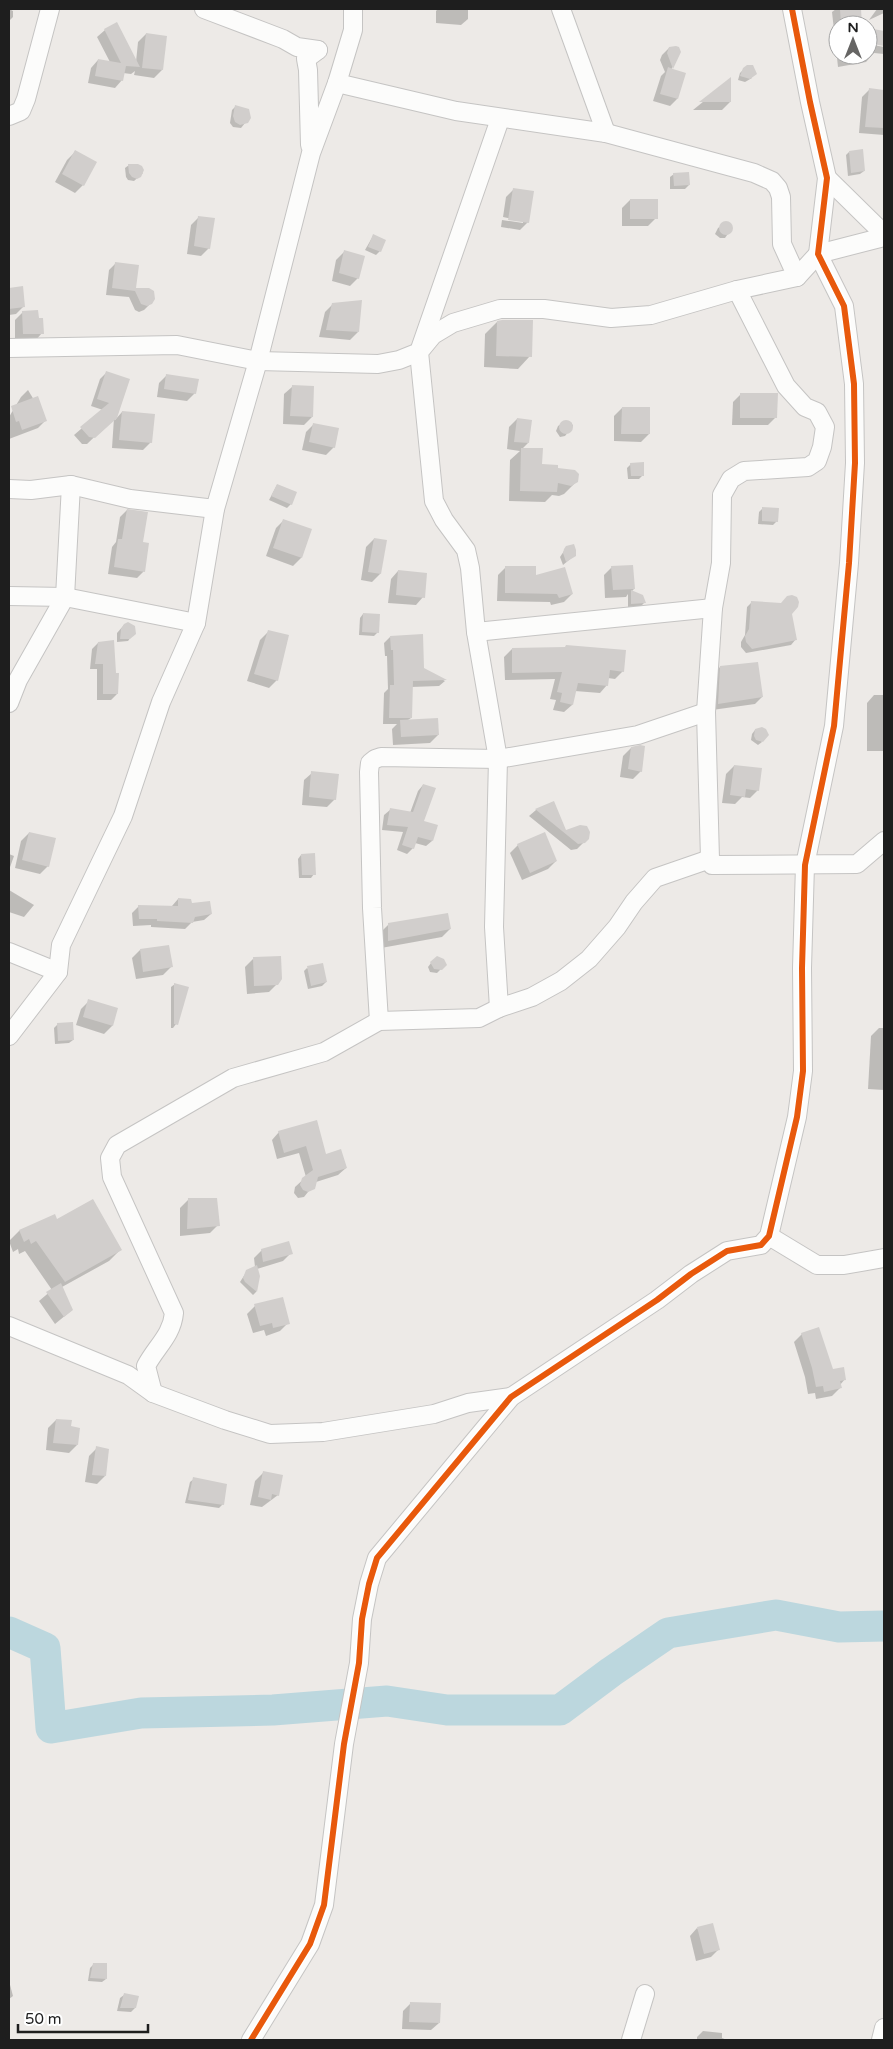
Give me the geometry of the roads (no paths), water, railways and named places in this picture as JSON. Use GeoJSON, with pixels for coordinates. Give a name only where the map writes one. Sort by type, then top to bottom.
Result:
{"type":"FeatureCollection","features":[{"type":"Feature","properties":{"kind":"street"},"geometry":{"type":"LineString","coordinates":[[9,116],[21,111],[26,99],[50,9]]}},
{"type":"Feature","properties":{"kind":"street"},"geometry":{"type":"LineString","coordinates":[[204,9],[283,39],[297,47],[318,50],[306,59],[311,153]]}},
{"type":"Feature","properties":{"kind":"street"},"geometry":{"type":"LineString","coordinates":[[9,1036],[58,972],[61,945],[123,816],[161,702],[196,623],[214,509],[258,361],[311,153],[337,84],[353,30],[353,9]]}},
{"type":"Feature","properties":{"kind":"street"},"geometry":{"type":"LineString","coordinates":[[561,9],[606,133]]}},
{"type":"Feature","properties":{"kind":"street"},"geometry":{"type":"LineString","coordinates":[[251,2040],[310,1944],[324,1906],[344,1744],[360,1663],[362,1619],[369,1584],[377,1558],[511,1397],[657,1300],[691,1274],[727,1252],[761,1245],[769,1236],[797,1117],[803,1071],[802,968],[804,866],[834,726],[856,462],[854,384],[844,306],[818,254],[827,178],[792,9]]}},
{"type":"Feature","properties":{"kind":"street"},"geometry":{"type":"LineString","coordinates":[[337,84],[500,119],[606,133],[754,173],[772,181],[778,188],[782,244],[797,277]]}},
{"type":"Feature","properties":{"kind":"street"},"geometry":{"type":"LineString","coordinates":[[499,1008],[494,927],[498,759],[476,632],[470,568],[466,550],[444,520],[434,501],[419,352],[500,119]]}},
{"type":"Feature","properties":{"kind":"street"},"geometry":{"type":"LineString","coordinates":[[9,348],[177,345],[258,361],[378,364],[399,360],[419,352],[433,335],[453,323],[500,309],[544,309],[611,318],[667,312],[737,290],[797,277],[818,254],[884,236],[827,178]]}},
{"type":"Feature","properties":{"kind":"street"},"geometry":{"type":"LineString","coordinates":[[737,290],[786,386],[805,407],[817,412],[825,427],[822,447],[817,461],[808,467],[744,472],[731,479],[722,495],[721,563],[713,608],[706,712],[710,859],[712,865],[804,866],[857,864],[884,841]]}},
{"type":"Feature","properties":{"kind":"street"},"geometry":{"type":"LineString","coordinates":[[9,489],[31,490],[71,485],[130,498],[214,509]]}},
{"type":"Feature","properties":{"kind":"street"},"geometry":{"type":"LineString","coordinates":[[9,703],[18,680],[65,597],[71,485]]}},
{"type":"Feature","properties":{"kind":"street"},"geometry":{"type":"LineString","coordinates":[[9,596],[65,597],[196,623]]}},
{"type":"Feature","properties":{"kind":"street"},"geometry":{"type":"LineString","coordinates":[[476,632],[713,608]]}},
{"type":"Feature","properties":{"kind":"street"},"geometry":{"type":"LineString","coordinates":[[379,1021],[369,835],[370,763],[374,759],[381,757],[498,759],[638,735],[706,712]]}},
{"type":"Feature","properties":{"kind":"street"},"geometry":{"type":"LineString","coordinates":[[153,1393],[146,1366],[154,1350],[168,1335],[173,1324],[174,1313],[112,1177],[110,1158],[117,1145],[233,1078],[324,1052],[379,1021],[478,1018],[499,1008],[532,997],[561,981],[589,960],[655,878],[710,859]]}},
{"type":"Feature","properties":{"kind":"street"},"geometry":{"type":"LineString","coordinates":[[9,952],[58,972]]}},
{"type":"Feature","properties":{"kind":"street"},"geometry":{"type":"LineString","coordinates":[[769,1236],[817,1265],[844,1265],[884,1258]]}},
{"type":"Feature","properties":{"kind":"street"},"geometry":{"type":"LineString","coordinates":[[9,1326],[128,1375],[153,1393],[225,1420],[270,1434],[332,1431],[434,1414],[468,1403],[511,1397]]}},
{"type":"Feature","properties":{"kind":"street"},"geometry":{"type":"LineString","coordinates":[[631,2040],[645,1994]]}},
{"type":"Feature","properties":{"kind":"street"},"geometry":{"type":"LineString","coordinates":[[881,2040],[884,2028]]}},
{"type":"Feature","properties":{"kind":"waterway"},"geometry":{"type":"LineString","coordinates":[[9,1632],[45,1648],[51,1728],[141,1713],[273,1710],[387,1701],[447,1710],[560,1710],[668,1633],[776,1615],[839,1627],[884,1626]]}}]}
